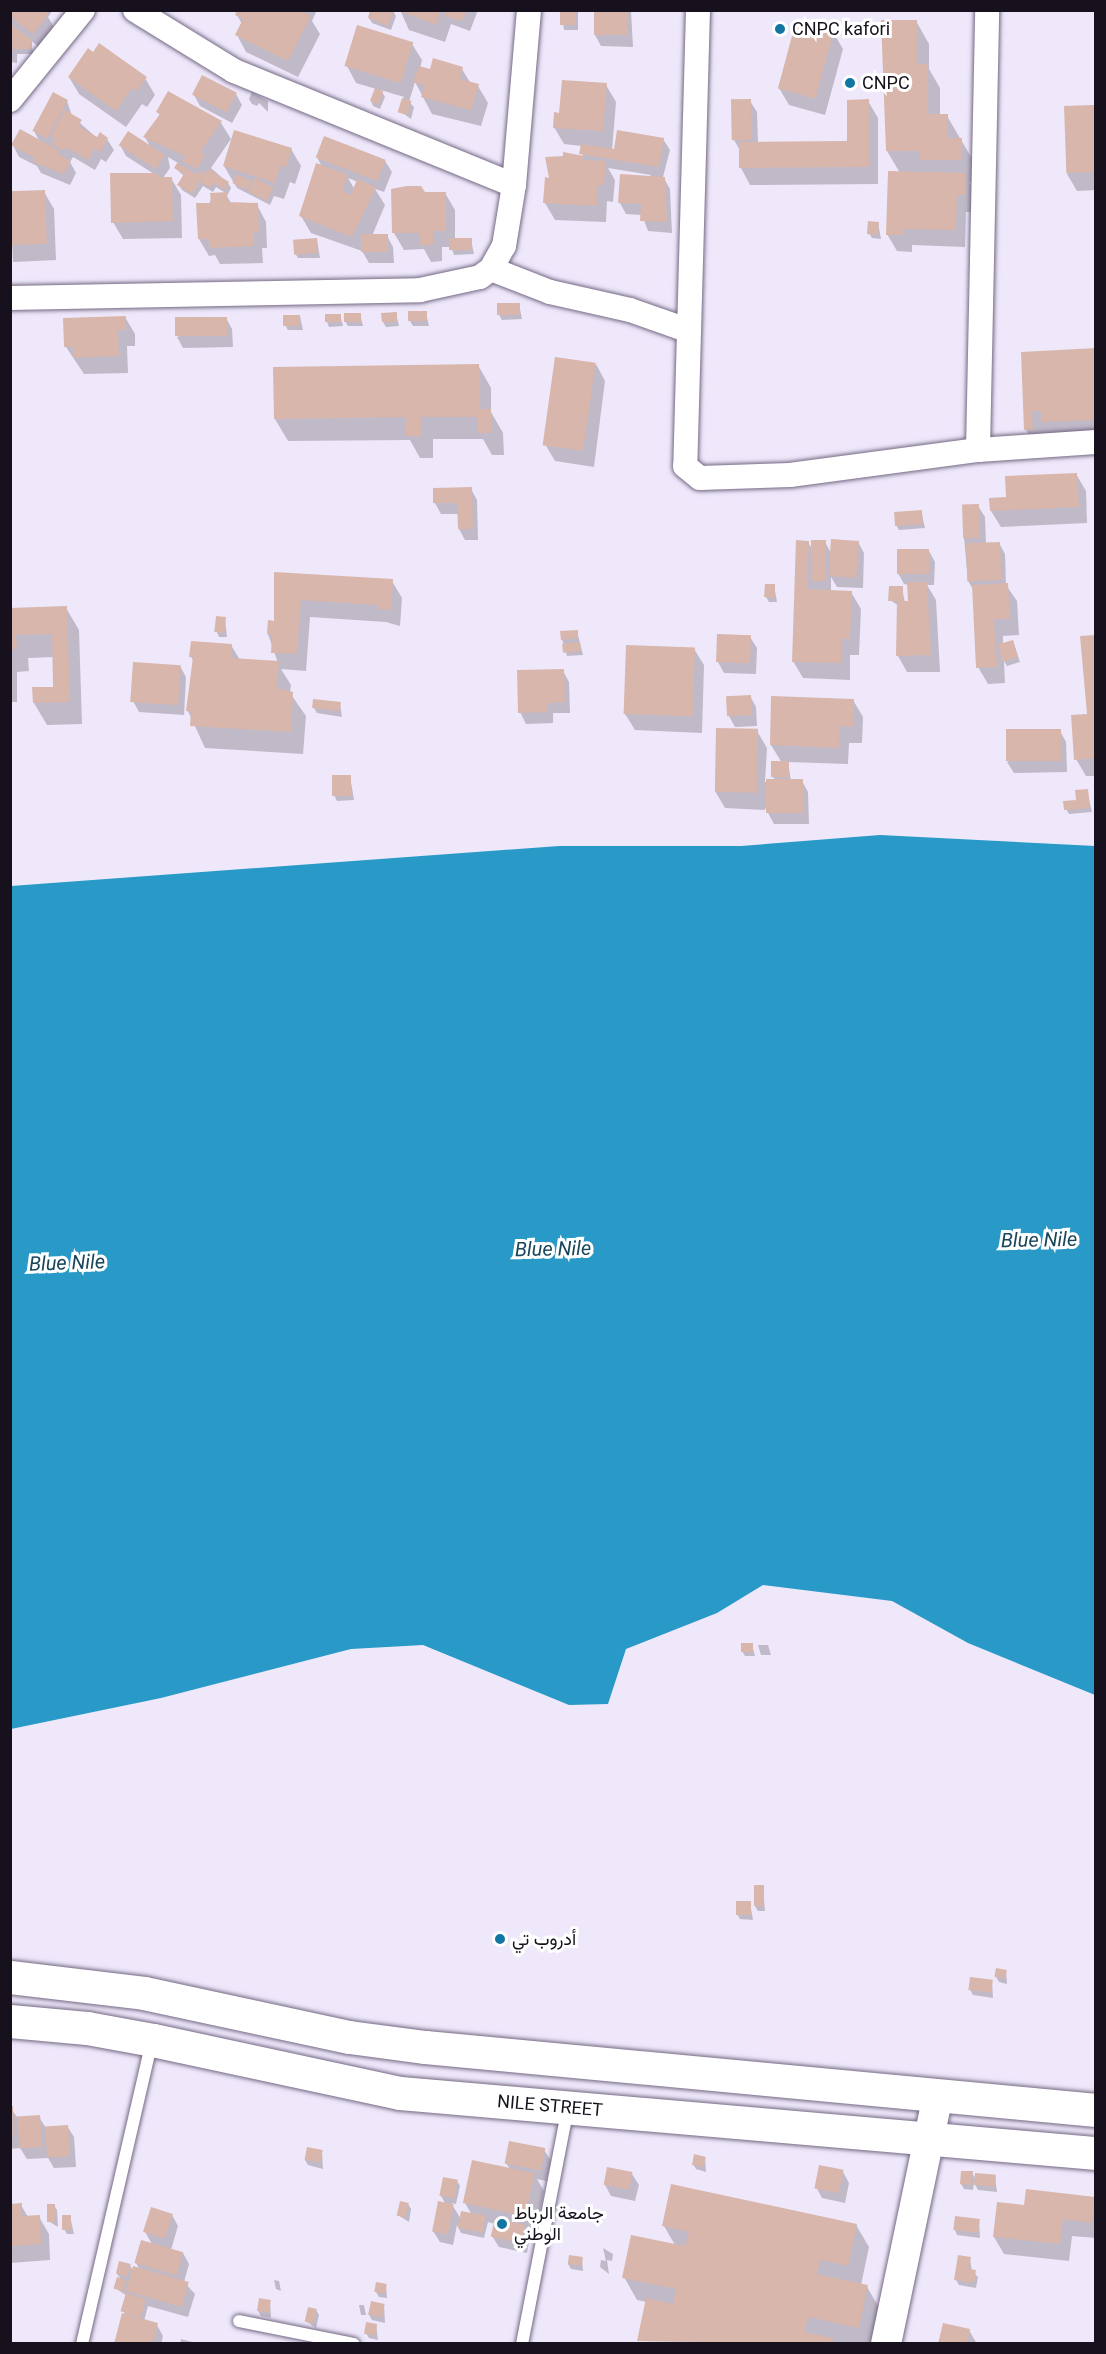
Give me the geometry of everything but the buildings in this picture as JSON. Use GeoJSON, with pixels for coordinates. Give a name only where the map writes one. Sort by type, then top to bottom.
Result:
{"type":"FeatureCollection","features":[{"type":"Feature","properties":{"kind":"main road"},"geometry":{"type":"LineString","coordinates":[[10,1977],[144,1994],[349,2037],[1095,2110]]}},
{"type":"Feature","properties":{"kind":"main road","name":"NILE STREET"},"geometry":{"type":"LineString","coordinates":[[10,2020],[87,2028],[153,2040],[400,2093],[1095,2153]]}},
{"type":"Feature","properties":{"kind":"street"},"geometry":{"type":"LineString","coordinates":[[10,100],[83,10]]}},
{"type":"Feature","properties":{"kind":"street"},"geometry":{"type":"LineString","coordinates":[[135,10],[234,71],[514,184]]}},
{"type":"Feature","properties":{"kind":"street"},"geometry":{"type":"LineString","coordinates":[[10,298],[420,290],[461,284],[491,268],[504,246],[514,184],[529,10]]}},
{"type":"Feature","properties":{"kind":"street"},"geometry":{"type":"LineString","coordinates":[[698,10],[687,330],[685,466],[700,478],[790,475],[978,450],[1095,442]]}},
{"type":"Feature","properties":{"kind":"street"},"geometry":{"type":"LineString","coordinates":[[978,450],[987,10]]}},
{"type":"Feature","properties":{"kind":"street"},"geometry":{"type":"LineString","coordinates":[[491,268],[550,292],[630,310],[687,330]]}},
{"type":"Feature","properties":{"kind":"street"},"geometry":{"type":"LineString","coordinates":[[886,2343],[938,2095]]}},
{"type":"Feature","properties":{"kind":"lane"},"geometry":{"type":"LineString","coordinates":[[82,2343],[153,2040]]}},
{"type":"Feature","properties":{"kind":"lane"},"geometry":{"type":"LineString","coordinates":[[522,2343],[568,2107]]}},
{"type":"Feature","properties":{"kind":"lane"},"geometry":{"type":"LineString","coordinates":[[239,2321],[354,2343]]}},
{"type":"Feature","properties":{"kind":"water","name":"Blue Nile"},"geometry":{"type":"Polygon","coordinates":[[[880,835],[1095,846],[1095,1695],[968,1643],[892,1601],[763,1585],[717,1613],[626,1649],[608,1704],[569,1705],[423,1645],[351,1649],[161,1698],[11,1729],[11,886],[559,846],[741,846],[880,835]]]}},
{"type":"Feature","properties":{"kind":"place","name":"CNPC kafori"},"geometry":{"type":"Point","coordinates":[780,29]}},
{"type":"Feature","properties":{"kind":"place","name":"CNPC"},"geometry":{"type":"Point","coordinates":[850,83]}},
{"type":"Feature","properties":{"kind":"place","name":"أدروب تي"},"geometry":{"type":"Point","coordinates":[500,1939]}},
{"type":"Feature","properties":{"kind":"place","name":"جامعة الرباط الوطني"},"geometry":{"type":"Point","coordinates":[502,2224]}}]}
